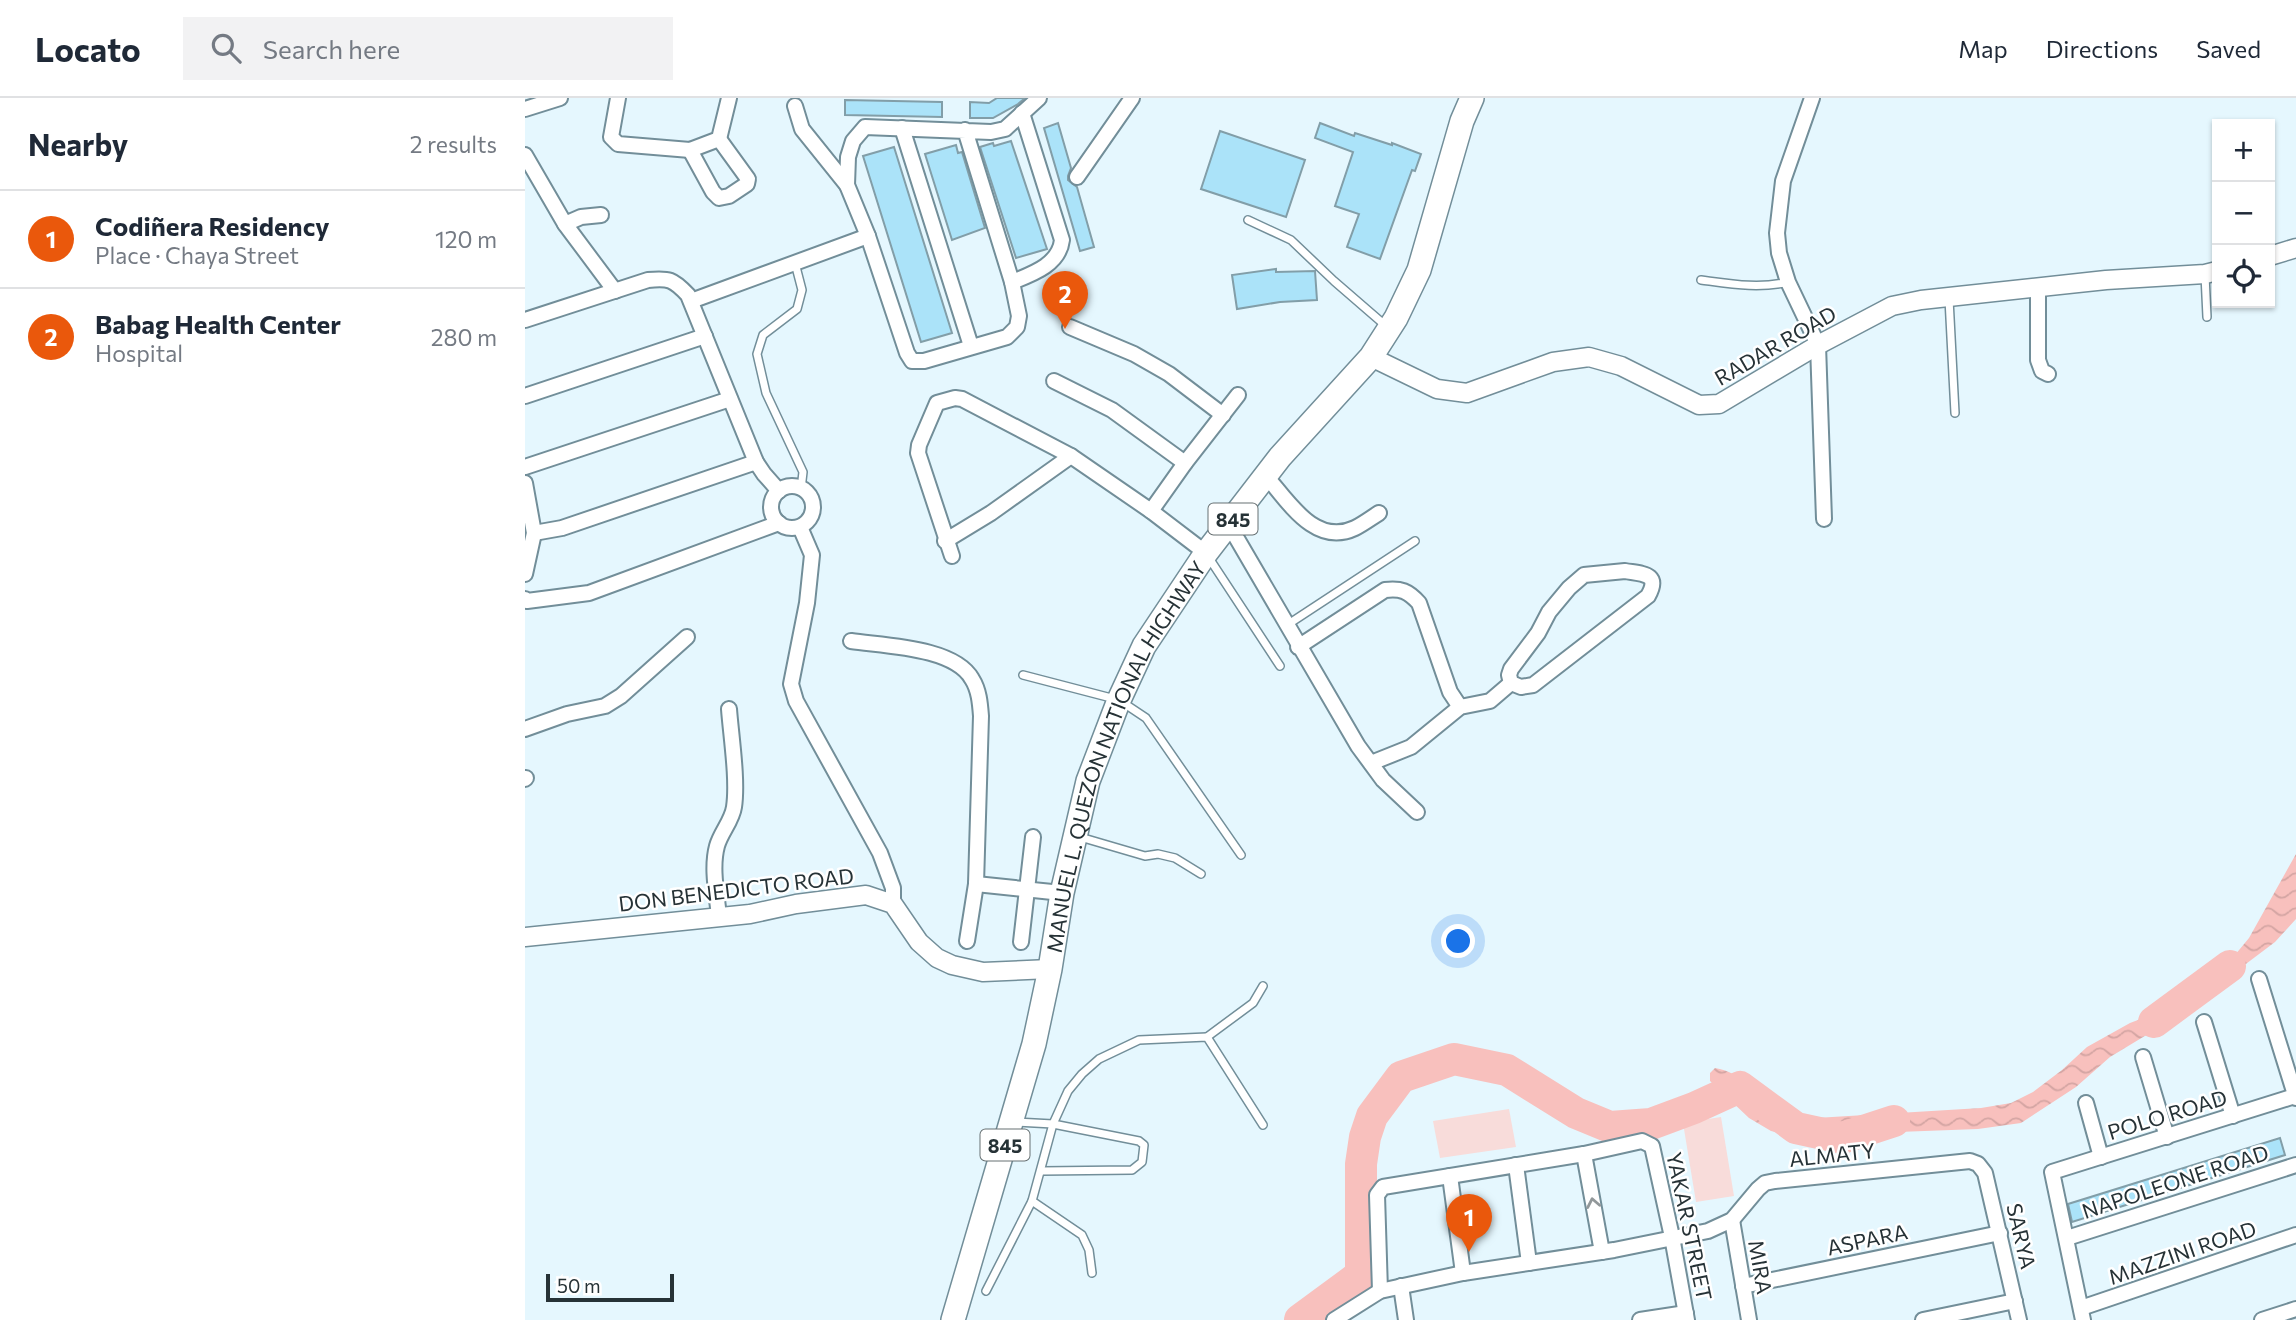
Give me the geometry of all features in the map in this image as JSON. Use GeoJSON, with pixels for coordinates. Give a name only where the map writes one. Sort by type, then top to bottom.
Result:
{"type":"FeatureCollection","features":[{"type":"Feature","properties":{"kind":"main road","name":"MANUEL L. QUEZON NATIONAL HIGHWAY"},"geometry":{"type":"LineString","coordinates":[[953,1320],[1034,1044],[1062,893],[1088,781],[1119,700],[1144,646],[1206,554],[1280,457],[1371,357],[1389,328],[1419,270],[1462,121],[1472,98]]}},
{"type":"Feature","properties":{"kind":"street"},"geometry":{"type":"LineString","coordinates":[[525,109],[560,98]]}},
{"type":"Feature","properties":{"kind":"street"},"geometry":{"type":"LineString","coordinates":[[618,98],[611,137],[618,144],[690,150],[719,139]]}},
{"type":"Feature","properties":{"kind":"street"},"geometry":{"type":"LineString","coordinates":[[690,150],[719,198],[729,196],[747,184],[748,179],[719,139],[729,98]]}},
{"type":"Feature","properties":{"kind":"street"},"geometry":{"type":"LineString","coordinates":[[848,185],[848,157],[853,141],[865,127],[992,132],[1005,129],[1039,98]]}},
{"type":"Feature","properties":{"kind":"street"},"geometry":{"type":"LineString","coordinates":[[1077,177],[1132,98]]}},
{"type":"Feature","properties":{"kind":"street"},"geometry":{"type":"LineString","coordinates":[[1812,98],[1783,181],[1778,243],[1788,282],[1818,345],[1824,519]]}},
{"type":"Feature","properties":{"kind":"street"},"geometry":{"type":"LineString","coordinates":[[795,106],[802,129],[848,185],[907,353],[912,360],[924,360],[1007,337],[1017,327],[1019,316],[1012,282],[965,130]]}},
{"type":"Feature","properties":{"kind":"street"},"geometry":{"type":"LineString","coordinates":[[1012,282],[1037,271],[1056,258],[1061,250],[1062,240],[1022,113]]}},
{"type":"Feature","properties":{"kind":"street"},"geometry":{"type":"LineString","coordinates":[[902,128],[971,346]]}},
{"type":"Feature","properties":{"kind":"street"},"geometry":{"type":"LineString","coordinates":[[525,155],[565,225],[615,291]]}},
{"type":"Feature","properties":{"kind":"street"},"geometry":{"type":"LineString","coordinates":[[565,225],[581,217],[601,215]]}},
{"type":"Feature","properties":{"kind":"street"},"geometry":{"type":"LineString","coordinates":[[691,301],[867,236]]}},
{"type":"Feature","properties":{"kind":"street"},"geometry":{"type":"LineString","coordinates":[[2275,254],[2296,248]]}},
{"type":"Feature","properties":{"kind":"street","name":"RADAR ROAD"},"geometry":{"type":"LineString","coordinates":[[1371,357],[1437,389],[1467,393],[1553,362],[1589,357],[1621,366],[1699,405],[1719,404],[1818,345],[1892,306],[1921,300],[2106,280],[2211,272]]}},
{"type":"Feature","properties":{"kind":"street"},"geometry":{"type":"LineString","coordinates":[[525,320],[648,281],[666,278],[678,284],[691,301],[756,462],[779,491]]}},
{"type":"Feature","properties":{"kind":"street"},"geometry":{"type":"LineString","coordinates":[[2038,288],[2038,360],[2042,371],[2048,374]]}},
{"type":"Feature","properties":{"kind":"street"},"geometry":{"type":"LineString","coordinates":[[1070,327],[1134,354],[1169,374],[1223,415]]}},
{"type":"Feature","properties":{"kind":"street"},"geometry":{"type":"LineString","coordinates":[[525,396],[705,337]]}},
{"type":"Feature","properties":{"kind":"street"},"geometry":{"type":"LineString","coordinates":[[1054,381],[1112,410],[1185,463]]}},
{"type":"Feature","properties":{"kind":"street"},"geometry":{"type":"LineString","coordinates":[[1151,511],[1238,395]]}},
{"type":"Feature","properties":{"kind":"street"},"geometry":{"type":"LineString","coordinates":[[952,556],[918,453],[937,403],[955,398],[962,399],[1071,456],[1151,511],[1206,554]]}},
{"type":"Feature","properties":{"kind":"street"},"geometry":{"type":"LineString","coordinates":[[525,467],[730,399]]}},
{"type":"Feature","properties":{"kind":"street"},"geometry":{"type":"LineString","coordinates":[[946,541],[991,513],[1071,456]]}},
{"type":"Feature","properties":{"kind":"street"},"geometry":{"type":"LineString","coordinates":[[534,533],[562,528],[756,462]]}},
{"type":"Feature","properties":{"kind":"street"},"geometry":{"type":"LineString","coordinates":[[1266,476],[1306,522],[1318,529],[1335,532],[1353,529],[1380,513]]}},
{"type":"Feature","properties":{"kind":"street"},"geometry":{"type":"LineString","coordinates":[[525,482],[534,533],[525,574]]}},
{"type":"Feature","properties":{"kind":"street"},"geometry":{"type":"LineString","coordinates":[[789,486],[801,488],[810,497],[813,508],[809,520],[800,527],[785,527],[771,510],[772,499],[779,491],[789,486]]}},
{"type":"Feature","properties":{"kind":"street"},"geometry":{"type":"LineString","coordinates":[[525,599],[527,601],[589,593],[779,523]]}},
{"type":"Feature","properties":{"kind":"street"},"geometry":{"type":"LineString","coordinates":[[1229,525],[1358,747],[1383,780],[1417,811]]}},
{"type":"Feature","properties":{"kind":"street"},"geometry":{"type":"LineString","coordinates":[[800,527],[812,555],[807,603],[791,684],[796,701],[880,853],[893,888],[893,904],[919,942],[937,958],[951,965],[983,972],[1050,969]]}},
{"type":"Feature","properties":{"kind":"street"},"geometry":{"type":"LineString","coordinates":[[1625,570],[1649,576],[1653,580],[1648,596],[1532,685],[1521,687],[1511,683],[1511,669],[1538,633],[1549,612],[1584,575],[1625,570]]}},
{"type":"Feature","properties":{"kind":"street"},"geometry":{"type":"LineString","coordinates":[[1298,647],[1385,590],[1400,588],[1419,603],[1450,692],[1460,707]]}},
{"type":"Feature","properties":{"kind":"street"},"geometry":{"type":"LineString","coordinates":[[525,729],[567,714],[605,706],[621,696],[687,637]]}},
{"type":"Feature","properties":{"kind":"street"},"geometry":{"type":"LineString","coordinates":[[851,641],[943,657],[961,666],[978,691],[981,716],[976,884],[967,941]]}},
{"type":"Feature","properties":{"kind":"street"},"geometry":{"type":"LineString","coordinates":[[1371,763],[1411,747],[1460,707],[1490,701],[1511,683]]}},
{"type":"Feature","properties":{"kind":"street"},"geometry":{"type":"LineString","coordinates":[[719,917],[716,850],[732,817],[735,798],[729,709]]}},
{"type":"Feature","properties":{"kind":"street"},"geometry":{"type":"LineString","coordinates":[[1021,942],[1033,837]]}},
{"type":"Feature","properties":{"kind":"street"},"geometry":{"type":"LineString","coordinates":[[976,884],[1062,893]]}},
{"type":"Feature","properties":{"kind":"street","name":"DON BENEDICTO ROAD"},"geometry":{"type":"LineString","coordinates":[[525,937],[719,917],[866,895],[893,904]]}},
{"type":"Feature","properties":{"kind":"street"},"geometry":{"type":"LineString","coordinates":[[2259,979],[2296,1097]]}},
{"type":"Feature","properties":{"kind":"street"},"geometry":{"type":"LineString","coordinates":[[2204,1022],[2233,1116]]}},
{"type":"Feature","properties":{"kind":"street"},"geometry":{"type":"LineString","coordinates":[[2143,1057],[2167,1137]]}},
{"type":"Feature","properties":{"kind":"street","name":"POLO ROAD"},"geometry":{"type":"LineString","coordinates":[[2067,1238],[2052,1172],[2296,1097]]}},
{"type":"Feature","properties":{"kind":"street"},"geometry":{"type":"LineString","coordinates":[[2085,1103],[2101,1157]]}},
{"type":"Feature","properties":{"kind":"street","name":"YAKAR STREET"},"geometry":{"type":"LineString","coordinates":[[1584,1154],[1642,1141],[1652,1146],[1687,1316]]}},
{"type":"Feature","properties":{"kind":"street"},"geometry":{"type":"LineString","coordinates":[[1380,1291],[1377,1195],[1383,1187],[1584,1154],[1602,1252]]}},
{"type":"Feature","properties":{"kind":"street","name":"ALMATY"},"geometry":{"type":"LineString","coordinates":[[1334,1320],[1380,1291],[1401,1286],[1708,1231],[1732,1220],[1765,1183],[1961,1162],[1978,1164]]}},
{"type":"Feature","properties":{"kind":"street","name":"SARYA"},"geometry":{"type":"LineString","coordinates":[[1978,1164],[1985,1173],[2019,1320]]}},
{"type":"Feature","properties":{"kind":"street","name":"NAPOLEONE ROAD"},"geometry":{"type":"LineString","coordinates":[[2067,1238],[2296,1164]]}},
{"type":"Feature","properties":{"kind":"street"},"geometry":{"type":"LineString","coordinates":[[1516,1165],[1529,1263]]}},
{"type":"Feature","properties":{"kind":"street"},"geometry":{"type":"LineString","coordinates":[[1450,1176],[1463,1273]]}},
{"type":"Feature","properties":{"kind":"street","name":"MIRA"},"geometry":{"type":"LineString","coordinates":[[1732,1220],[1749,1320]]}},
{"type":"Feature","properties":{"kind":"street","name":"ASPARA"},"geometry":{"type":"LineString","coordinates":[[1743,1286],[2000,1233]]}},
{"type":"Feature","properties":{"kind":"street","name":"MAZZINI ROAD"},"geometry":{"type":"LineString","coordinates":[[2082,1314],[2296,1235]]}},
{"type":"Feature","properties":{"kind":"street"},"geometry":{"type":"LineString","coordinates":[[2067,1238],[2082,1314]]}},
{"type":"Feature","properties":{"kind":"street"},"geometry":{"type":"LineString","coordinates":[[1401,1286],[1406,1320]]}},
{"type":"Feature","properties":{"kind":"street"},"geometry":{"type":"LineString","coordinates":[[1923,1320],[2015,1301]]}},
{"type":"Feature","properties":{"kind":"street"},"geometry":{"type":"LineString","coordinates":[[2262,1320],[2295,1313]]}},
{"type":"Feature","properties":{"kind":"street"},"geometry":{"type":"LineString","coordinates":[[1640,1320],[1687,1316]]}},
{"type":"Feature","properties":{"kind":"lane"},"geometry":{"type":"LineString","coordinates":[[1248,220],[1291,240],[1368,312],[1389,328]]}},
{"type":"Feature","properties":{"kind":"lane"},"geometry":{"type":"LineString","coordinates":[[795,262],[802,290],[797,309],[763,335],[757,354],[766,393],[803,472],[801,488]]}},
{"type":"Feature","properties":{"kind":"lane"},"geometry":{"type":"LineString","coordinates":[[2207,317],[2211,272]]}},
{"type":"Feature","properties":{"kind":"lane"},"geometry":{"type":"LineString","coordinates":[[1701,280],[1768,287],[1788,282]]}},
{"type":"Feature","properties":{"kind":"lane"},"geometry":{"type":"LineString","coordinates":[[1949,299],[1955,413]]}},
{"type":"Feature","properties":{"kind":"lane"},"geometry":{"type":"LineString","coordinates":[[1287,625],[1415,541]]}},
{"type":"Feature","properties":{"kind":"lane"},"geometry":{"type":"LineString","coordinates":[[1206,554],[1280,666]]}},
{"type":"Feature","properties":{"kind":"lane"},"geometry":{"type":"LineString","coordinates":[[1023,675],[1119,700],[1146,718],[1241,855]]}},
{"type":"Feature","properties":{"kind":"lane"},"geometry":{"type":"LineString","coordinates":[[1075,836],[1145,856],[1158,854],[1175,858],[1201,874]]}},
{"type":"Feature","properties":{"kind":"lane"},"geometry":{"type":"LineString","coordinates":[[986,1291],[1032,1201],[1053,1124],[1068,1091],[1082,1074],[1099,1059],[1139,1040],[1206,1037],[1253,1003],[1263,986]]}},
{"type":"Feature","properties":{"kind":"lane"},"geometry":{"type":"LineString","coordinates":[[1206,1037],[1263,1125]]}},
{"type":"Feature","properties":{"kind":"lane"},"geometry":{"type":"LineString","coordinates":[[1011,1122],[1053,1124],[1139,1141],[1144,1145],[1142,1162],[1132,1170],[1042,1171]]}},
{"type":"Feature","properties":{"kind":"lane"},"geometry":{"type":"LineString","coordinates":[[1032,1201],[1082,1235],[1089,1250],[1091,1273]]}},
{"type":"Feature","properties":{"kind":"shaded area"},"geometry":{"type":"Polygon","coordinates":[[[1509,1109],[1516,1147],[1440,1158],[1433,1121],[1509,1109]]]}},
{"type":"Feature","properties":{"kind":"shaded area"},"geometry":{"type":"Polygon","coordinates":[[[1721,1117],[1734,1196],[1696,1202],[1683,1123],[1721,1117]]]}},
{"type":"Feature","properties":{"kind":"water"},"geometry":{"type":"Polygon","coordinates":[[[2296,854],[2296,919],[2275,942],[2158,1028],[2110,1057],[2076,1087],[2021,1123],[1978,1129],[1791,1136],[1771,1131],[1749,1118],[1710,1081],[1710,1073],[1715,1068],[1727,1071],[1777,1108],[1799,1119],[1981,1108],[2011,1103],[2033,1092],[2087,1047],[2130,1023],[2172,1007],[2225,967],[2249,938],[2296,854]]]}},
{"type":"Feature","properties":{"kind":"building"},"geometry":{"type":"Polygon","coordinates":[[[997,98],[1025,98],[993,118],[970,118],[970,102],[989,103],[997,98]]]}},
{"type":"Feature","properties":{"kind":"building"},"geometry":{"type":"Polygon","coordinates":[[[845,100],[942,102],[942,117],[845,115],[845,100]]]}},
{"type":"Feature","properties":{"kind":"building"},"geometry":{"type":"Polygon","coordinates":[[[1058,123],[1071,168],[1068,180],[1077,187],[1094,247],[1080,251],[1044,128],[1058,123]]]}},
{"type":"Feature","properties":{"kind":"building"},"geometry":{"type":"Polygon","coordinates":[[[1320,123],[1354,136],[1355,133],[1421,154],[1415,171],[1412,170],[1380,259],[1347,247],[1359,214],[1335,206],[1353,152],[1315,138],[1320,123]]]}},
{"type":"Feature","properties":{"kind":"building"},"geometry":{"type":"Polygon","coordinates":[[[1220,131],[1305,160],[1286,217],[1201,189],[1220,131]]]}},
{"type":"Feature","properties":{"kind":"building"},"geometry":{"type":"Polygon","coordinates":[[[1011,141],[1047,249],[1016,258],[980,147],[1011,141]]]}},
{"type":"Feature","properties":{"kind":"building"},"geometry":{"type":"Polygon","coordinates":[[[956,145],[958,153],[962,152],[985,228],[952,240],[925,154],[956,145]]]}},
{"type":"Feature","properties":{"kind":"building"},"geometry":{"type":"Polygon","coordinates":[[[894,147],[952,333],[921,342],[863,156],[894,147]]]}},
{"type":"Feature","properties":{"kind":"building"},"geometry":{"type":"Polygon","coordinates":[[[1276,269],[1276,272],[1315,271],[1317,300],[1280,302],[1237,309],[1232,275],[1276,269]]]}},
{"type":"Feature","properties":{"kind":"building"},"geometry":{"type":"Polygon","coordinates":[[[2280,1138],[2285,1155],[2072,1222],[2068,1204],[2280,1138]]]}},
{"type":"Feature","properties":{"kind":"waterway"},"geometry":{"type":"LineString","coordinates":[[2154,1022],[2230,966]]}},
{"type":"Feature","properties":{"kind":"waterway"},"geometry":{"type":"LineString","coordinates":[[1300,1320],[1361,1275],[1361,1164],[1365,1137],[1372,1116],[1401,1077],[1454,1059],[1507,1070],[1576,1113],[1610,1127],[1651,1124],[1740,1087],[1796,1128],[1842,1138],[1894,1121]]}},
{"type":"Feature","properties":{"kind":"place","name":"Babag Health Center"},"geometry":{"type":"Point","coordinates":[1065,329]}},
{"type":"Feature","properties":{"kind":"place","name":"Codiñera Residency"},"geometry":{"type":"Point","coordinates":[1469,1252]}}]}
